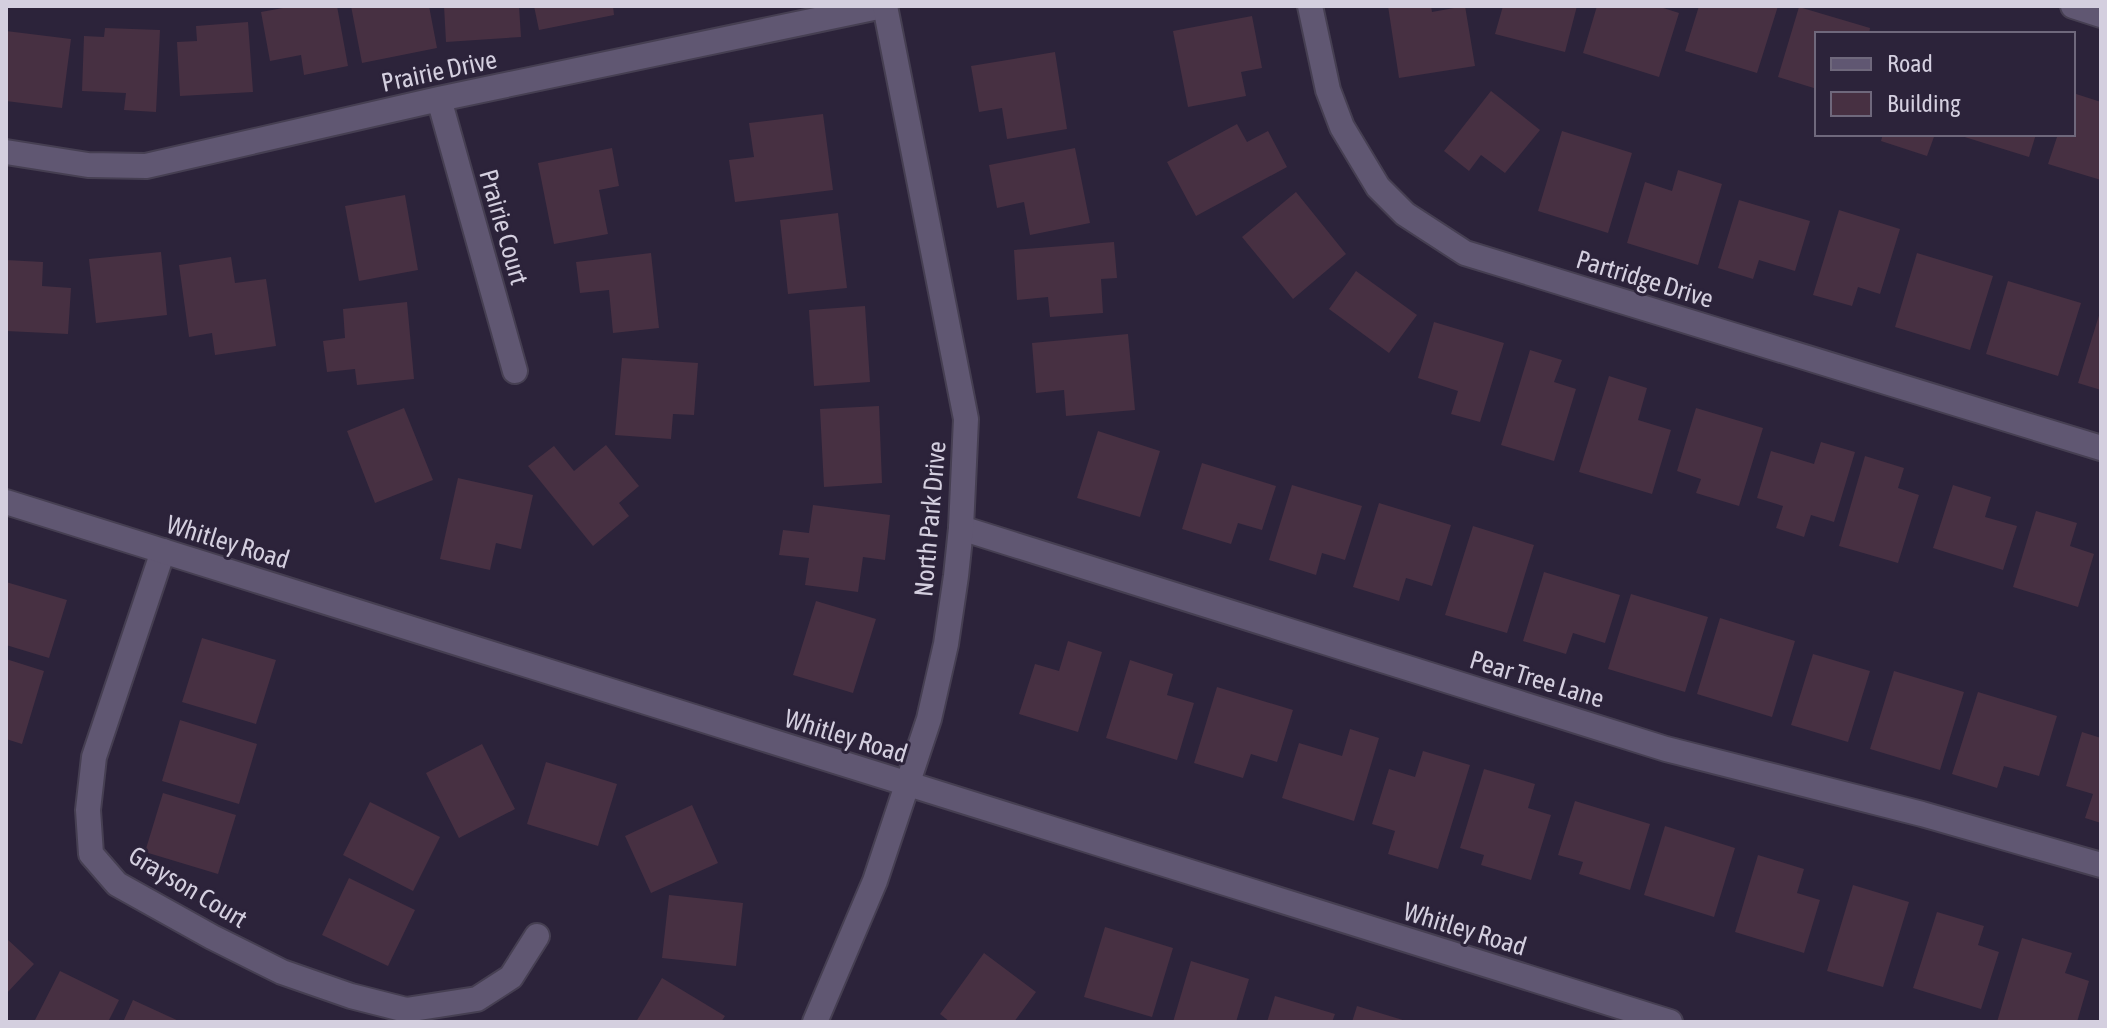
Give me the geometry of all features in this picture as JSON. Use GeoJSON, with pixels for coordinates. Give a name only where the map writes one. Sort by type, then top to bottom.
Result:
{"type":"FeatureCollection","features":[{"type":"Feature","properties":{"kind":"street","name":"Prairie Drive"},"geometry":{"type":"LineString","coordinates":[[6,152],[88,165],[146,166],[439,99],[884,6]]}},
{"type":"Feature","properties":{"kind":"street","name":"North Park Drive"},"geometry":{"type":"LineString","coordinates":[[815,1022],[875,881],[929,719],[946,644],[961,528],[966,419],[884,6]]}},
{"type":"Feature","properties":{"kind":"street","name":"Partridge Drive"},"geometry":{"type":"LineString","coordinates":[[1310,6],[1328,90],[1342,127],[1378,187],[1405,214],[1465,253],[2101,448]]}},
{"type":"Feature","properties":{"kind":"street"},"geometry":{"type":"LineString","coordinates":[[2073,6],[2101,15]]}},
{"type":"Feature","properties":{"kind":"street","name":"Prairie Court"},"geometry":{"type":"LineString","coordinates":[[439,99],[515,371]]}},
{"type":"Feature","properties":{"kind":"street","name":"Whitley Road"},"geometry":{"type":"LineString","coordinates":[[6,502],[1670,1022]]}},
{"type":"Feature","properties":{"kind":"street","name":"Pear Tree Lane"},"geometry":{"type":"LineString","coordinates":[[961,528],[1666,749],[1922,814],[2101,865]]}},
{"type":"Feature","properties":{"kind":"street","name":"Grayson Court"},"geometry":{"type":"LineString","coordinates":[[163,551],[94,757],[88,810],[91,854],[117,884],[282,972],[351,996],[406,1010],[477,999],[511,977],[537,936]]}},
{"type":"Feature","properties":{"kind":"building"},"geometry":{"type":"Polygon","coordinates":[[[294,6],[337,6],[348,66],[304,75],[301,55],[270,61],[261,12],[294,6]]]}},
{"type":"Feature","properties":{"kind":"building"},"geometry":{"type":"Polygon","coordinates":[[[351,6],[429,6],[437,48],[362,63],[351,6]]]}},
{"type":"Feature","properties":{"kind":"building"},"geometry":{"type":"Polygon","coordinates":[[[444,6],[519,6],[521,37],[446,42],[444,6]]]}},
{"type":"Feature","properties":{"kind":"building"},"geometry":{"type":"Polygon","coordinates":[[[534,6],[613,6],[614,15],[539,30],[534,6]]]}},
{"type":"Feature","properties":{"kind":"building"},"geometry":{"type":"Polygon","coordinates":[[[1388,6],[1431,6],[1432,12],[1465,6],[1475,66],[1399,78],[1388,6]]]}},
{"type":"Feature","properties":{"kind":"building"},"geometry":{"type":"Polygon","coordinates":[[[1503,6],[1577,6],[1565,52],[1495,34],[1503,6]]]}},
{"type":"Feature","properties":{"kind":"building"},"geometry":{"type":"Polygon","coordinates":[[[1597,6],[1657,6],[1679,13],[1659,77],[1583,53],[1597,6]]]}},
{"type":"Feature","properties":{"kind":"building"},"geometry":{"type":"Polygon","coordinates":[[[1699,6],[1778,6],[1757,73],[1685,51],[1699,6]]]}},
{"type":"Feature","properties":{"kind":"building"},"geometry":{"type":"Polygon","coordinates":[[[1799,7],[1870,28],[1869,32],[1815,32],[1815,88],[1778,77],[1799,7]]]}},
{"type":"Feature","properties":{"kind":"building"},"geometry":{"type":"Polygon","coordinates":[[[1252,16],[1262,68],[1241,72],[1246,96],[1188,107],[1173,31],[1252,16]]]}},
{"type":"Feature","properties":{"kind":"building"},"geometry":{"type":"Polygon","coordinates":[[[248,22],[253,92],[180,96],[177,42],[197,41],[196,26],[248,22]]]}},
{"type":"Feature","properties":{"kind":"building"},"geometry":{"type":"Polygon","coordinates":[[[105,28],[160,30],[156,112],[124,110],[126,93],[82,91],[84,36],[104,37],[105,28]]]}},
{"type":"Feature","properties":{"kind":"building"},"geometry":{"type":"Polygon","coordinates":[[[6,31],[71,39],[62,108],[6,101],[6,31]]]}},
{"type":"Feature","properties":{"kind":"building"},"geometry":{"type":"Polygon","coordinates":[[[1055,52],[1067,129],[1007,139],[1002,108],[979,112],[971,66],[1055,52]]]}},
{"type":"Feature","properties":{"kind":"building"},"geometry":{"type":"Polygon","coordinates":[[[1491,91],[1540,130],[1505,173],[1481,155],[1469,171],[1444,151],[1491,91]]]}},
{"type":"Feature","properties":{"kind":"building"},"geometry":{"type":"Polygon","coordinates":[[[2075,94],[2101,102],[2101,180],[2048,164],[2057,136],[2075,136],[2075,94]]]}},
{"type":"Feature","properties":{"kind":"building"},"geometry":{"type":"Polygon","coordinates":[[[823,114],[833,190],[735,202],[729,160],[754,157],[749,123],[823,114]]]}},
{"type":"Feature","properties":{"kind":"building"},"geometry":{"type":"Polygon","coordinates":[[[1237,124],[1247,142],[1268,131],[1287,167],[1196,216],[1167,162],[1237,124]]]}},
{"type":"Feature","properties":{"kind":"building"},"geometry":{"type":"Polygon","coordinates":[[[1562,131],[1632,153],[1608,233],[1538,211],[1562,131]]]}},
{"type":"Feature","properties":{"kind":"building"},"geometry":{"type":"Polygon","coordinates":[[[1882,136],[1934,136],[1927,156],[1881,141],[1882,136]]]}},
{"type":"Feature","properties":{"kind":"building"},"geometry":{"type":"Polygon","coordinates":[[[1961,136],[2035,136],[2029,157],[1961,136]]]}},
{"type":"Feature","properties":{"kind":"building"},"geometry":{"type":"Polygon","coordinates":[[[612,148],[619,186],[599,190],[608,234],[554,244],[538,163],[612,148]]]}},
{"type":"Feature","properties":{"kind":"building"},"geometry":{"type":"Polygon","coordinates":[[[1075,148],[1090,223],[1030,235],[1024,202],[997,208],[989,165],[1075,148]]]}},
{"type":"Feature","properties":{"kind":"building"},"geometry":{"type":"Polygon","coordinates":[[[1678,170],[1722,184],[1698,265],[1627,243],[1645,182],[1672,191],[1678,170]]]}},
{"type":"Feature","properties":{"kind":"building"},"geometry":{"type":"Polygon","coordinates":[[[1296,192],[1346,254],[1293,299],[1242,237],[1296,192]]]}},
{"type":"Feature","properties":{"kind":"building"},"geometry":{"type":"Polygon","coordinates":[[[405,195],[418,270],[359,281],[345,206],[405,195]]]}},
{"type":"Feature","properties":{"kind":"building"},"geometry":{"type":"Polygon","coordinates":[[[1739,200],[1810,221],[1795,271],[1759,260],[1753,279],[1718,268],[1739,200]]]}},
{"type":"Feature","properties":{"kind":"building"},"geometry":{"type":"Polygon","coordinates":[[[1839,210],[1900,229],[1880,294],[1858,287],[1852,306],[1813,295],[1839,210]]]}},
{"type":"Feature","properties":{"kind":"building"},"geometry":{"type":"Polygon","coordinates":[[[838,213],[847,288],[788,294],[780,220],[838,213]]]}},
{"type":"Feature","properties":{"kind":"building"},"geometry":{"type":"Polygon","coordinates":[[[1114,242],[1117,278],[1101,279],[1103,313],[1050,317],[1048,297],[1017,300],[1014,250],[1114,242]]]}},
{"type":"Feature","properties":{"kind":"building"},"geometry":{"type":"Polygon","coordinates":[[[161,252],[167,315],[96,323],[89,259],[161,252]]]}},
{"type":"Feature","properties":{"kind":"building"},"geometry":{"type":"Polygon","coordinates":[[[651,253],[659,328],[613,333],[609,290],[580,293],[576,262],[651,253]]]}},
{"type":"Feature","properties":{"kind":"building"},"geometry":{"type":"Polygon","coordinates":[[[1917,253],[1993,276],[1970,350],[1895,327],[1917,253]]]}},
{"type":"Feature","properties":{"kind":"building"},"geometry":{"type":"Polygon","coordinates":[[[231,257],[235,283],[266,279],[276,346],[215,355],[212,333],[189,337],[179,265],[231,257]]]}},
{"type":"Feature","properties":{"kind":"building"},"geometry":{"type":"Polygon","coordinates":[[[6,260],[43,262],[42,286],[71,288],[68,334],[6,331],[6,260]]]}},
{"type":"Feature","properties":{"kind":"building"},"geometry":{"type":"Polygon","coordinates":[[[1356,271],[1417,315],[1389,353],[1329,309],[1356,271]]]}},
{"type":"Feature","properties":{"kind":"building"},"geometry":{"type":"Polygon","coordinates":[[[2008,281],[2081,303],[2058,376],[1986,354],[2008,281]]]}},
{"type":"Feature","properties":{"kind":"building"},"geometry":{"type":"Polygon","coordinates":[[[407,302],[414,379],[357,385],[355,369],[327,372],[323,341],[345,338],[343,309],[407,302]]]}},
{"type":"Feature","properties":{"kind":"building"},"geometry":{"type":"Polygon","coordinates":[[[865,306],[870,382],[814,386],[809,310],[865,306]]]}},
{"type":"Feature","properties":{"kind":"building"},"geometry":{"type":"Polygon","coordinates":[[[2101,309],[2101,390],[2078,383],[2101,309]]]}},
{"type":"Feature","properties":{"kind":"building"},"geometry":{"type":"Polygon","coordinates":[[[1434,322],[1504,343],[1480,422],[1451,414],[1458,391],[1418,378],[1434,322]]]}},
{"type":"Feature","properties":{"kind":"building"},"geometry":{"type":"Polygon","coordinates":[[[1128,334],[1135,410],[1066,416],[1064,390],[1036,393],[1032,343],[1128,334]]]}},
{"type":"Feature","properties":{"kind":"building"},"geometry":{"type":"Polygon","coordinates":[[[1530,350],[1562,360],[1554,382],[1576,389],[1554,461],[1501,445],[1530,350]]]}},
{"type":"Feature","properties":{"kind":"building"},"geometry":{"type":"Polygon","coordinates":[[[622,358],[698,363],[694,415],[673,414],[671,439],[615,435],[622,358]]]}},
{"type":"Feature","properties":{"kind":"building"},"geometry":{"type":"Polygon","coordinates":[[[1609,376],[1647,388],[1638,420],[1671,430],[1652,494],[1579,472],[1609,376]]]}},
{"type":"Feature","properties":{"kind":"building"},"geometry":{"type":"Polygon","coordinates":[[[879,406],[882,483],[824,487],[820,409],[879,406]]]}},
{"type":"Feature","properties":{"kind":"building"},"geometry":{"type":"Polygon","coordinates":[[[404,408],[433,480],[375,503],[347,431],[404,408]]]}},
{"type":"Feature","properties":{"kind":"building"},"geometry":{"type":"Polygon","coordinates":[[[1696,408],[1763,428],[1739,506],[1696,493],[1701,479],[1677,471],[1696,408]]]}},
{"type":"Feature","properties":{"kind":"building"},"geometry":{"type":"Polygon","coordinates":[[[1098,431],[1160,451],[1140,517],[1077,498],[1098,431]]]}},
{"type":"Feature","properties":{"kind":"building"},"geometry":{"type":"Polygon","coordinates":[[[1821,442],[1855,452],[1834,522],[1811,515],[1804,537],[1776,528],[1783,506],[1757,498],[1771,451],[1814,464],[1821,442]]]}},
{"type":"Feature","properties":{"kind":"building"},"geometry":{"type":"Polygon","coordinates":[[[606,445],[639,486],[619,503],[629,516],[593,546],[528,466],[554,446],[574,471],[606,445]]]}},
{"type":"Feature","properties":{"kind":"building"},"geometry":{"type":"Polygon","coordinates":[[[1865,456],[1904,468],[1898,488],[1919,495],[1898,563],[1839,546],[1865,456]]]}},
{"type":"Feature","properties":{"kind":"building"},"geometry":{"type":"Polygon","coordinates":[[[1202,463],[1276,486],[1262,530],[1238,523],[1231,544],[1182,529],[1202,463]]]}},
{"type":"Feature","properties":{"kind":"building"},"geometry":{"type":"Polygon","coordinates":[[[458,478],[533,495],[521,549],[496,543],[490,570],[440,559],[458,478]]]}},
{"type":"Feature","properties":{"kind":"building"},"geometry":{"type":"Polygon","coordinates":[[[1292,485],[1362,506],[1345,560],[1322,553],[1316,575],[1269,560],[1292,485]]]}},
{"type":"Feature","properties":{"kind":"building"},"geometry":{"type":"Polygon","coordinates":[[[1953,485],[1991,497],[1985,517],[2017,526],[2003,570],[1933,548],[1953,485]]]}},
{"type":"Feature","properties":{"kind":"building"},"geometry":{"type":"Polygon","coordinates":[[[1379,503],[1451,525],[1432,586],[1406,578],[1399,601],[1353,587],[1379,503]]]}},
{"type":"Feature","properties":{"kind":"building"},"geometry":{"type":"Polygon","coordinates":[[[813,505],[890,515],[885,560],[863,557],[858,592],[805,585],[809,558],[779,555],[783,530],[809,533],[813,505]]]}},
{"type":"Feature","properties":{"kind":"building"},"geometry":{"type":"Polygon","coordinates":[[[2036,511],[2077,523],[2070,546],[2094,554],[2078,607],[2013,587],[2036,511]]]}},
{"type":"Feature","properties":{"kind":"building"},"geometry":{"type":"Polygon","coordinates":[[[1473,526],[1534,545],[1507,633],[1445,615],[1473,526]]]}},
{"type":"Feature","properties":{"kind":"building"},"geometry":{"type":"Polygon","coordinates":[[[1544,572],[1620,595],[1605,643],[1573,633],[1566,654],[1523,641],[1544,572]]]}},
{"type":"Feature","properties":{"kind":"building"},"geometry":{"type":"Polygon","coordinates":[[[6,582],[67,600],[49,658],[6,645],[6,582]]]}},
{"type":"Feature","properties":{"kind":"building"},"geometry":{"type":"Polygon","coordinates":[[[1631,594],[1708,617],[1685,692],[1608,669],[1631,594]]]}},
{"type":"Feature","properties":{"kind":"building"},"geometry":{"type":"Polygon","coordinates":[[[816,601],[876,619],[853,693],[793,675],[816,601]]]}},
{"type":"Feature","properties":{"kind":"building"},"geometry":{"type":"Polygon","coordinates":[[[1720,618],[1795,641],[1772,717],[1697,694],[1720,618]]]}},
{"type":"Feature","properties":{"kind":"building"},"geometry":{"type":"Polygon","coordinates":[[[202,638],[276,660],[256,724],[182,702],[202,638]]]}},
{"type":"Feature","properties":{"kind":"building"},"geometry":{"type":"Polygon","coordinates":[[[1068,641],[1102,652],[1078,732],[1019,714],[1035,664],[1059,671],[1068,641]]]}},
{"type":"Feature","properties":{"kind":"building"},"geometry":{"type":"Polygon","coordinates":[[[1813,654],[1870,671],[1848,742],[1791,725],[1813,654]]]}},
{"type":"Feature","properties":{"kind":"building"},"geometry":{"type":"Polygon","coordinates":[[[6,659],[44,671],[22,744],[6,739],[6,659]]]}},
{"type":"Feature","properties":{"kind":"building"},"geometry":{"type":"Polygon","coordinates":[[[1130,660],[1173,674],[1167,695],[1194,703],[1177,760],[1106,738],[1130,660]]]}},
{"type":"Feature","properties":{"kind":"building"},"geometry":{"type":"Polygon","coordinates":[[[1894,671],[1964,692],[1940,770],[1870,749],[1894,671]]]}},
{"type":"Feature","properties":{"kind":"building"},"geometry":{"type":"Polygon","coordinates":[[[1217,687],[1293,710],[1277,762],[1251,754],[1243,778],[1194,763],[1217,687]]]}},
{"type":"Feature","properties":{"kind":"building"},"geometry":{"type":"Polygon","coordinates":[[[1978,692],[2057,716],[2039,776],[2004,766],[1997,788],[1952,774],[1978,692]]]}},
{"type":"Feature","properties":{"kind":"building"},"geometry":{"type":"Polygon","coordinates":[[[180,720],[257,744],[239,804],[162,781],[180,720]]]}},
{"type":"Feature","properties":{"kind":"building"},"geometry":{"type":"Polygon","coordinates":[[[1350,729],[1379,738],[1354,821],[1282,798],[1299,743],[1342,756],[1350,729]]]}},
{"type":"Feature","properties":{"kind":"building"},"geometry":{"type":"Polygon","coordinates":[[[2082,732],[2101,738],[2101,823],[2085,818],[2093,794],[2066,786],[2082,732]]]}},
{"type":"Feature","properties":{"kind":"building"},"geometry":{"type":"Polygon","coordinates":[[[482,744],[515,809],[459,838],[426,773],[482,744]]]}},
{"type":"Feature","properties":{"kind":"building"},"geometry":{"type":"Polygon","coordinates":[[[1423,751],[1470,765],[1438,869],[1388,854],[1395,831],[1372,824],[1389,769],[1415,777],[1423,751]]]}},
{"type":"Feature","properties":{"kind":"building"},"geometry":{"type":"Polygon","coordinates":[[[546,762],[617,784],[598,846],[527,824],[546,762]]]}},
{"type":"Feature","properties":{"kind":"building"},"geometry":{"type":"Polygon","coordinates":[[[1484,769],[1535,784],[1528,808],[1551,815],[1531,880],[1481,865],[1484,855],[1460,848],[1484,769]]]}},
{"type":"Feature","properties":{"kind":"building"},"geometry":{"type":"Polygon","coordinates":[[[163,793],[236,815],[218,874],[145,852],[163,793]]]}},
{"type":"Feature","properties":{"kind":"building"},"geometry":{"type":"Polygon","coordinates":[[[1575,801],[1650,824],[1630,890],[1579,874],[1583,862],[1558,855],[1575,801]]]}},
{"type":"Feature","properties":{"kind":"building"},"geometry":{"type":"Polygon","coordinates":[[[370,802],[440,837],[413,891],[343,855],[370,802]]]}},
{"type":"Feature","properties":{"kind":"building"},"geometry":{"type":"Polygon","coordinates":[[[692,805],[718,863],[651,893],[625,836],[692,805]]]}},
{"type":"Feature","properties":{"kind":"building"},"geometry":{"type":"Polygon","coordinates":[[[1665,826],[1735,848],[1714,917],[1644,895],[1665,826]]]}},
{"type":"Feature","properties":{"kind":"building"},"geometry":{"type":"Polygon","coordinates":[[[1758,855],[1804,869],[1797,893],[1820,900],[1804,953],[1735,932],[1758,855]]]}},
{"type":"Feature","properties":{"kind":"building"},"geometry":{"type":"Polygon","coordinates":[[[349,878],[415,910],[388,966],[322,935],[349,878]]]}},
{"type":"Feature","properties":{"kind":"building"},"geometry":{"type":"Polygon","coordinates":[[[1853,885],[1909,902],[1883,987],[1827,971],[1853,885]]]}},
{"type":"Feature","properties":{"kind":"building"},"geometry":{"type":"Polygon","coordinates":[[[669,895],[743,903],[736,966],[662,958],[669,895]]]}},
{"type":"Feature","properties":{"kind":"building"},"geometry":{"type":"Polygon","coordinates":[[[1937,912],[1984,926],[1978,945],[1999,952],[1981,1009],[1913,988],[1937,912]]]}},
{"type":"Feature","properties":{"kind":"building"},"geometry":{"type":"Polygon","coordinates":[[[1105,927],[1173,948],[1152,1017],[1084,997],[1105,927]]]}},
{"type":"Feature","properties":{"kind":"building"},"geometry":{"type":"Polygon","coordinates":[[[6,938],[34,964],[6,994],[6,938]]]}},
{"type":"Feature","properties":{"kind":"building"},"geometry":{"type":"Polygon","coordinates":[[[2022,938],[2072,953],[2065,973],[2089,981],[2077,1022],[1997,1022],[2022,938]]]}},
{"type":"Feature","properties":{"kind":"building"},"geometry":{"type":"Polygon","coordinates":[[[984,953],[1036,992],[1014,1022],[950,1022],[940,1014],[984,953]]]}},
{"type":"Feature","properties":{"kind":"building"},"geometry":{"type":"Polygon","coordinates":[[[1191,961],[1249,979],[1236,1022],[1173,1022],[1191,961]]]}},
{"type":"Feature","properties":{"kind":"building"},"geometry":{"type":"Polygon","coordinates":[[[60,971],[119,1000],[108,1022],[34,1022],[60,971]]]}},
{"type":"Feature","properties":{"kind":"building"},"geometry":{"type":"Polygon","coordinates":[[[662,978],[725,1016],[721,1022],[636,1022],[662,978]]]}},
{"type":"Feature","properties":{"kind":"building"},"geometry":{"type":"Polygon","coordinates":[[[1275,996],[1335,1014],[1332,1022],[1267,1022],[1275,996]]]}},
{"type":"Feature","properties":{"kind":"building"},"geometry":{"type":"Polygon","coordinates":[[[133,1000],[181,1022],[123,1022],[133,1000]]]}},
{"type":"Feature","properties":{"kind":"building"},"geometry":{"type":"Polygon","coordinates":[[[1357,1006],[1406,1021],[1406,1022],[1352,1022],[1357,1006]]]}}]}
